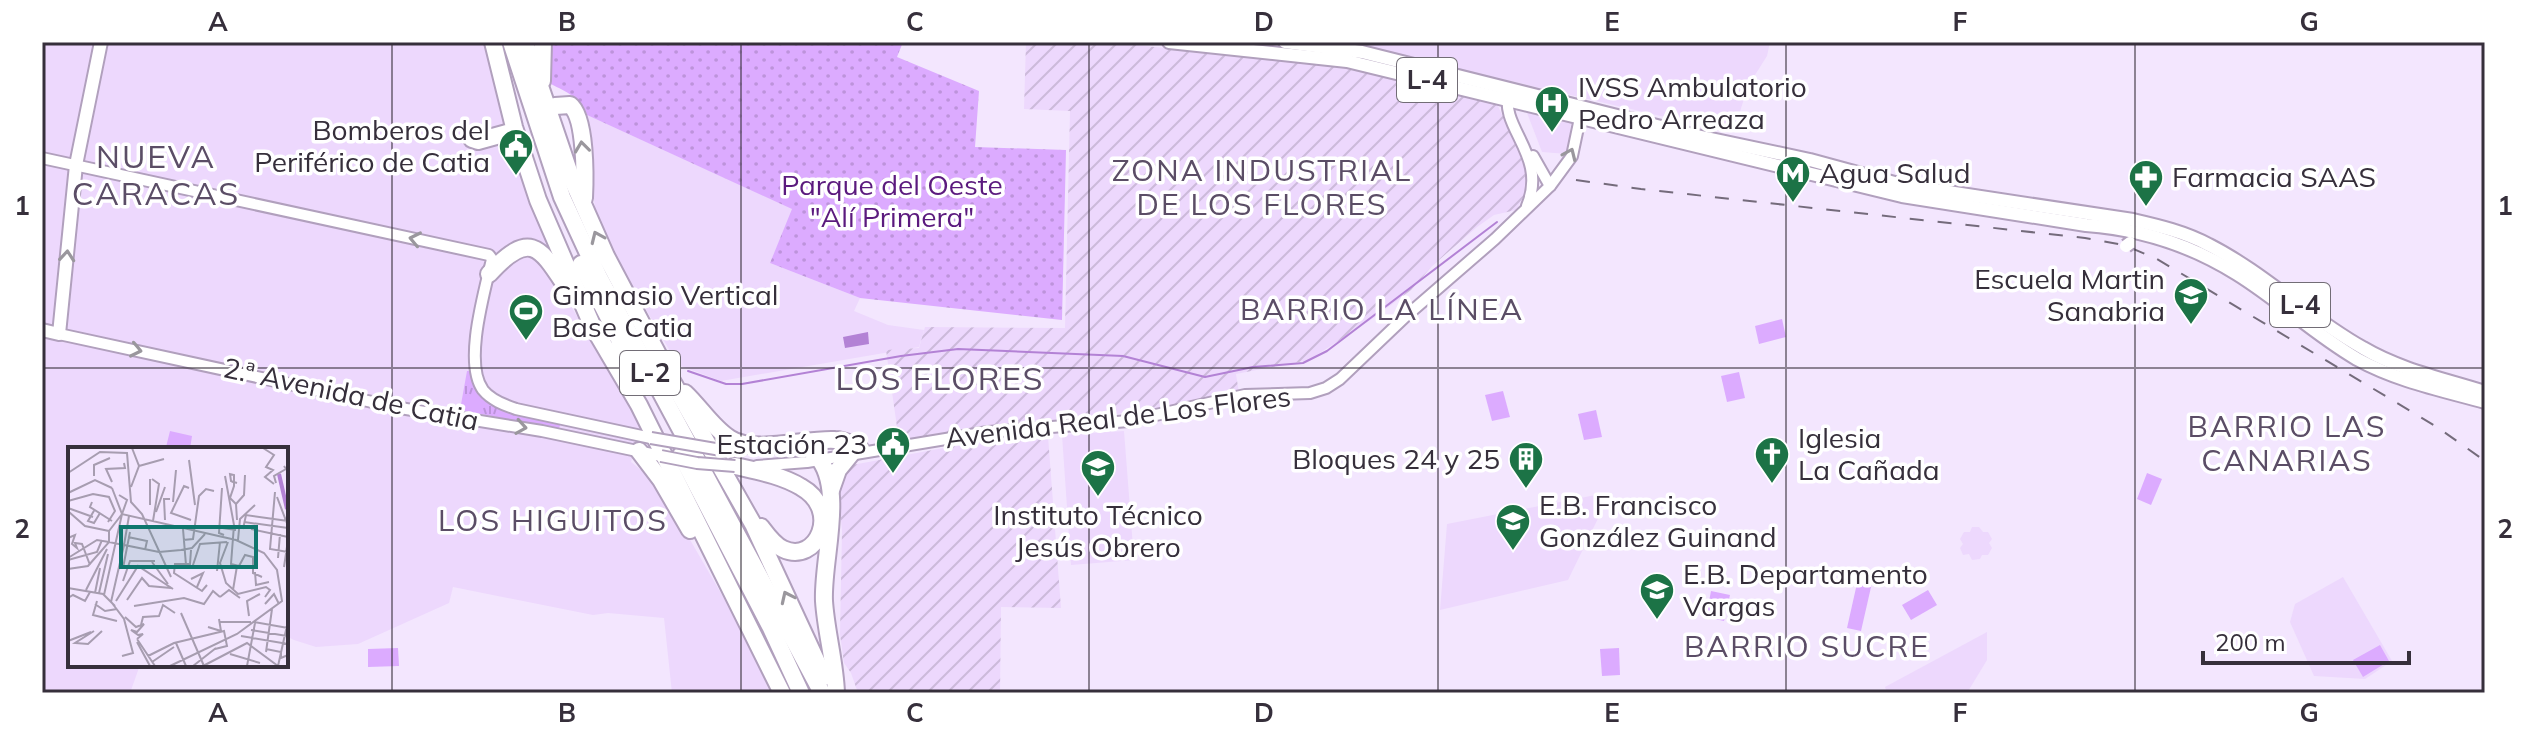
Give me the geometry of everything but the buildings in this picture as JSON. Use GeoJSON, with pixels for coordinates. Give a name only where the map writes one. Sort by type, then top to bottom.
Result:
{"type":"FeatureCollection","features":[{"type":"Feature","properties":{"kind":"highway","name":"L-2"},"geometry":{"type":"LineString","coordinates":[[511,42],[562,197],[580,238],[743,547],[801,693]]}},
{"type":"Feature","properties":{"kind":"highway","name":"L-2"},"geometry":{"type":"LineString","coordinates":[[525,42],[584,208],[606,256],[672,381],[726,458],[739,499],[834,693]]}},
{"type":"Feature","properties":{"kind":"highway"},"geometry":{"type":"LineString","coordinates":[[543,42],[547,99],[570,105],[578,115],[585,170],[584,208]]}},
{"type":"Feature","properties":{"kind":"highway","name":"L-2"},"geometry":{"type":"LineString","coordinates":[[496,47],[502,83],[538,200],[592,325],[633,394],[782,693]]}},
{"type":"Feature","properties":{"kind":"highway","name":"L-2"},"geometry":{"type":"LineString","coordinates":[[496,47],[555,209],[592,290],[774,620],[822,693]]}},
{"type":"Feature","properties":{"kind":"highway","name":"L-2"},"geometry":{"type":"LineString","coordinates":[[519,65],[547,99]]}},
{"type":"Feature","properties":{"kind":"highway"},"geometry":{"type":"LineString","coordinates":[[472,139],[478,141],[507,133]]}},
{"type":"Feature","properties":{"kind":"highway"},"geometry":{"type":"LineString","coordinates":[[489,274],[513,251],[541,250],[592,325]]}},
{"type":"Feature","properties":{"kind":"highway","name":"L-2"},"geometry":{"type":"LineString","coordinates":[[618,336],[633,394]]}},
{"type":"Feature","properties":{"kind":"highway"},"geometry":{"type":"LineString","coordinates":[[672,381],[720,431],[734,441],[774,444],[832,440],[855,450],[838,470],[830,491]]}},
{"type":"Feature","properties":{"kind":"highway"},"geometry":{"type":"LineString","coordinates":[[807,447],[820,459],[830,491],[831,523],[824,599],[835,665],[834,693]]}},
{"type":"Feature","properties":{"kind":"highway"},"geometry":{"type":"LineString","coordinates":[[639,451],[661,480],[703,555],[747,622]]}},
{"type":"Feature","properties":{"kind":"highway","name":"L-2"},"geometry":{"type":"LineString","coordinates":[[726,458],[743,547]]}},
{"type":"Feature","properties":{"kind":"highway"},"geometry":{"type":"LineString","coordinates":[[726,458],[803,487],[821,508],[823,528],[810,546],[788,551],[773,542],[739,499]]}},
{"type":"Feature","properties":{"kind":"main road"},"geometry":{"type":"LineString","coordinates":[[59,334],[76,165],[101,42]]}},
{"type":"Feature","properties":{"kind":"main road","name":"L-4"},"geometry":{"type":"LineString","coordinates":[[1169,42],[1347,61],[1810,160],[1902,185],[2168,228],[2207,243],[2233,258],[2366,350],[2411,370],[2485,392]]}},
{"type":"Feature","properties":{"kind":"main road","name":"L-4"},"geometry":{"type":"LineString","coordinates":[[1285,42],[1362,52],[1580,118],[1902,196],[2149,235],[2181,245],[2237,274],[2334,344],[2370,365],[2406,380],[2485,402]]}},
{"type":"Feature","properties":{"kind":"main road"},"geometry":{"type":"LineString","coordinates":[[2128,244],[2137,237],[2149,235]]}},
{"type":"Feature","properties":{"kind":"main road","name":"2.ª Avenida de Catia"},"geometry":{"type":"LineString","coordinates":[[42,330],[59,334]]}},
{"type":"Feature","properties":{"kind":"street"},"geometry":{"type":"LineString","coordinates":[[1509,94],[1507,105],[1514,126],[1547,188]]}},
{"type":"Feature","properties":{"kind":"street","name":"Avenida Real de Los Flores"},"geometry":{"type":"LineString","coordinates":[[661,456],[697,463],[807,447],[880,449],[988,432],[1129,421],[1245,395],[1310,393],[1326,388],[1349,371],[1405,317],[1495,239],[1547,188],[1572,156],[1580,118]]}},
{"type":"Feature","properties":{"kind":"street"},"geometry":{"type":"LineString","coordinates":[[1525,147],[1535,185],[1547,188]]}},
{"type":"Feature","properties":{"kind":"street"},"geometry":{"type":"LineString","coordinates":[[42,158],[491,256],[489,274]]}},
{"type":"Feature","properties":{"kind":"street"},"geometry":{"type":"LineString","coordinates":[[1526,208],[1533,178]]}},
{"type":"Feature","properties":{"kind":"street","name":"Avenida Real de Los Flores"},"geometry":{"type":"LineString","coordinates":[[489,274],[480,310],[475,362],[480,384],[490,397],[516,409],[767,465],[820,459],[855,450]]}},
{"type":"Feature","properties":{"kind":"street","name":"2.ª Avenida de Catia"},"geometry":{"type":"LineString","coordinates":[[59,334],[400,408],[542,431],[661,456]]}},
{"type":"Feature","properties":{"kind":"shaded area"},"geometry":{"type":"Polygon","coordinates":[[[42,42],[485,42],[503,120],[547,246],[543,259],[641,428],[631,462],[655,481],[663,493],[733,614],[770,693],[672,693],[664,618],[608,613],[593,615],[453,587],[449,603],[358,644],[316,647],[294,640],[288,637],[288,447],[68,447],[68,667],[139,667],[130,693],[42,693],[42,42]]]}},
{"type":"Feature","properties":{"kind":"shaded area"},"geometry":{"type":"Polygon","coordinates":[[[1026,42],[1106,42],[1332,65],[1497,104],[1527,168],[1524,196],[1516,210],[1494,215],[1477,227],[1432,266],[1411,290],[1309,360],[1236,374],[1239,393],[1089,418],[941,433],[899,441],[886,350],[919,348],[925,327],[1065,328],[1070,111],[1024,109],[1026,42]]]}},
{"type":"Feature","properties":{"kind":"shaded area"},"geometry":{"type":"Polygon","coordinates":[[[1327,42],[1770,42],[1767,56],[1748,86],[1734,131],[1416,59],[1327,42]]]}},
{"type":"Feature","properties":{"kind":"shaded area","name":"IVSS Ambulatorio Pedro Arreaza"},"geometry":{"type":"Polygon","coordinates":[[[1524,105],[1572,117],[1567,154],[1542,152],[1524,105]]]}},
{"type":"Feature","properties":{"kind":"shaded area"},"geometry":{"type":"Polygon","coordinates":[[[587,115],[793,209],[770,263],[860,298],[854,311],[888,325],[924,330],[919,347],[721,381],[678,365],[618,261],[595,208],[587,115]]]}},
{"type":"Feature","properties":{"kind":"shaded area"},"geometry":{"type":"Polygon","coordinates":[[[868,332],[869,344],[845,348],[843,337],[868,332]]]}},
{"type":"Feature","properties":{"kind":"shaded area","name":"Instituto Técnico Jesús Obrero"},"geometry":{"type":"Polygon","coordinates":[[[1124,431],[1134,560],[1071,565],[1062,435],[1124,431]]]}},
{"type":"Feature","properties":{"kind":"shaded area"},"geometry":{"type":"Polygon","coordinates":[[[1048,436],[1061,608],[1001,607],[1000,693],[858,693],[844,663],[840,634],[842,531],[836,468],[949,447],[1048,436]]]}},
{"type":"Feature","properties":{"kind":"shaded area","name":"E.B. Francisco González Guinand"},"geometry":{"type":"Polygon","coordinates":[[[1611,492],[1568,580],[1440,610],[1447,524],[1611,492]]]}},
{"type":"Feature","properties":{"kind":"shaded area"},"geometry":{"type":"Polygon","coordinates":[[[1972,527],[1988,532],[1992,548],[1988,555],[1972,560],[1969,554],[1963,555],[1960,539],[1972,527]]]}},
{"type":"Feature","properties":{"kind":"shaded area"},"geometry":{"type":"Polygon","coordinates":[[[2343,577],[2392,661],[2365,679],[2314,676],[2290,622],[2295,604],[2343,577]]]}},
{"type":"Feature","properties":{"kind":"shaded area"},"geometry":{"type":"Polygon","coordinates":[[[1987,632],[1987,660],[1967,693],[1887,693],[1885,687],[1987,632]]]}},
{"type":"Feature","properties":{"kind":"green space","name":"Parque del Oeste \"Alí Primera\""},"geometry":{"type":"Polygon","coordinates":[[[549,42],[903,42],[897,57],[979,91],[975,147],[1066,150],[1062,320],[860,298],[770,263],[792,209],[587,115],[577,100],[551,84],[549,42]]]}},
{"type":"Feature","properties":{"kind":"green space"},"geometry":{"type":"Polygon","coordinates":[[[1782,319],[1786,337],[1759,344],[1755,326],[1782,319]]]}},
{"type":"Feature","properties":{"kind":"green space"},"geometry":{"type":"Polygon","coordinates":[[[467,371],[470,371],[484,397],[494,405],[517,415],[560,425],[559,429],[460,410],[467,371]]]}},
{"type":"Feature","properties":{"kind":"green space"},"geometry":{"type":"Polygon","coordinates":[[[1739,372],[1745,398],[1727,402],[1721,376],[1739,372]]]}},
{"type":"Feature","properties":{"kind":"green space"},"geometry":{"type":"Polygon","coordinates":[[[1503,391],[1510,417],[1492,421],[1485,395],[1503,391]]]}},
{"type":"Feature","properties":{"kind":"green space"},"geometry":{"type":"Polygon","coordinates":[[[1596,410],[1602,437],[1584,440],[1578,414],[1596,410]]]}},
{"type":"Feature","properties":{"kind":"green space"},"geometry":{"type":"Polygon","coordinates":[[[170,431],[192,436],[190,447],[166,447],[170,431]]]}},
{"type":"Feature","properties":{"kind":"green space"},"geometry":{"type":"Polygon","coordinates":[[[2147,473],[2162,479],[2151,505],[2137,499],[2147,473]]]}},
{"type":"Feature","properties":{"kind":"green space"},"geometry":{"type":"Polygon","coordinates":[[[1860,570],[1874,574],[1861,631],[1847,628],[1860,570]]]}},
{"type":"Feature","properties":{"kind":"green space"},"geometry":{"type":"Polygon","coordinates":[[[1928,590],[1937,605],[1911,620],[1902,605],[1928,590]]]}},
{"type":"Feature","properties":{"kind":"green space"},"geometry":{"type":"Polygon","coordinates":[[[1711,591],[1730,595],[1724,621],[1706,617],[1711,591]]]}},
{"type":"Feature","properties":{"kind":"green space"},"geometry":{"type":"Polygon","coordinates":[[[2380,645],[2389,661],[2363,677],[2353,660],[2380,645]]]}},
{"type":"Feature","properties":{"kind":"green space"},"geometry":{"type":"Polygon","coordinates":[[[398,648],[399,666],[368,667],[368,649],[398,648]]]}},
{"type":"Feature","properties":{"kind":"green space"},"geometry":{"type":"Polygon","coordinates":[[[1619,648],[1620,675],[1602,676],[1600,649],[1619,648]]]}},
{"type":"Feature","properties":{"kind":"waterway"},"geometry":{"type":"LineString","coordinates":[[688,371],[726,384],[742,384],[958,349],[1123,356],[1205,377],[1253,367],[1303,363],[1327,351],[1497,222]]}},
{"type":"Feature","properties":{"kind":"railway"},"geometry":{"type":"LineString","coordinates":[[1576,180],[2124,245],[2157,259],[2437,427],[2485,461]]}},
{"type":"Feature","properties":{"kind":"place","name":"IVSS Ambulatorio Pedro Arreaza"},"geometry":{"type":"Point","coordinates":[1552,134]}},
{"type":"Feature","properties":{"kind":"place","name":"Bomberos del Periférico de Catia"},"geometry":{"type":"Point","coordinates":[516,177]}},
{"type":"Feature","properties":{"kind":"place","name":"Agua Salud"},"geometry":{"type":"Point","coordinates":[1793,204]}},
{"type":"Feature","properties":{"kind":"place","name":"Farmacia SAAS"},"geometry":{"type":"Point","coordinates":[2146,208]}},
{"type":"Feature","properties":{"kind":"place","name":"Escuela Martin Sanabria"},"geometry":{"type":"Point","coordinates":[2191,326]}},
{"type":"Feature","properties":{"kind":"place","name":"Gimnasio Vertical Base Catia"},"geometry":{"type":"Point","coordinates":[526,342]}},
{"type":"Feature","properties":{"kind":"place","name":"Estación 23"},"geometry":{"type":"Point","coordinates":[893,475]}},
{"type":"Feature","properties":{"kind":"place","name":"Iglesia La Cañada"},"geometry":{"type":"Point","coordinates":[1772,485]}},
{"type":"Feature","properties":{"kind":"place","name":"Bloques 24 y 25"},"geometry":{"type":"Point","coordinates":[1526,490]}},
{"type":"Feature","properties":{"kind":"place","name":"Instituto Técnico Jesús Obrero"},"geometry":{"type":"Point","coordinates":[1098,498]}},
{"type":"Feature","properties":{"kind":"place","name":"E.B. Francisco González Guinand"},"geometry":{"type":"Point","coordinates":[1513,552]}},
{"type":"Feature","properties":{"kind":"place","name":"E.B. Departamento Vargas"},"geometry":{"type":"Point","coordinates":[1657,621]}},
{"type":"Feature","properties":{"kind":"district","name":"NUEVA CARACAS"},"geometry":{"type":"Point","coordinates":[156,176]}},
{"type":"Feature","properties":{"kind":"district","name":"ZONA INDUSTRIAL DE LOS FLORES"},"geometry":{"type":"Point","coordinates":[1262,188]}},
{"type":"Feature","properties":{"kind":"district","name":"BARRIO LA LÍNEA"},"geometry":{"type":"Point","coordinates":[1382,310]}},
{"type":"Feature","properties":{"kind":"district","name":"LOS FLORES"},"geometry":{"type":"Point","coordinates":[940,379]}},
{"type":"Feature","properties":{"kind":"district","name":"BARRIO LAS CANARIAS"},"geometry":{"type":"Point","coordinates":[2287,444]}},
{"type":"Feature","properties":{"kind":"district","name":"LOS HIGUITOS"},"geometry":{"type":"Point","coordinates":[553,521]}},
{"type":"Feature","properties":{"kind":"district","name":"BARRIO SUCRE"},"geometry":{"type":"Point","coordinates":[1807,647]}}]}
